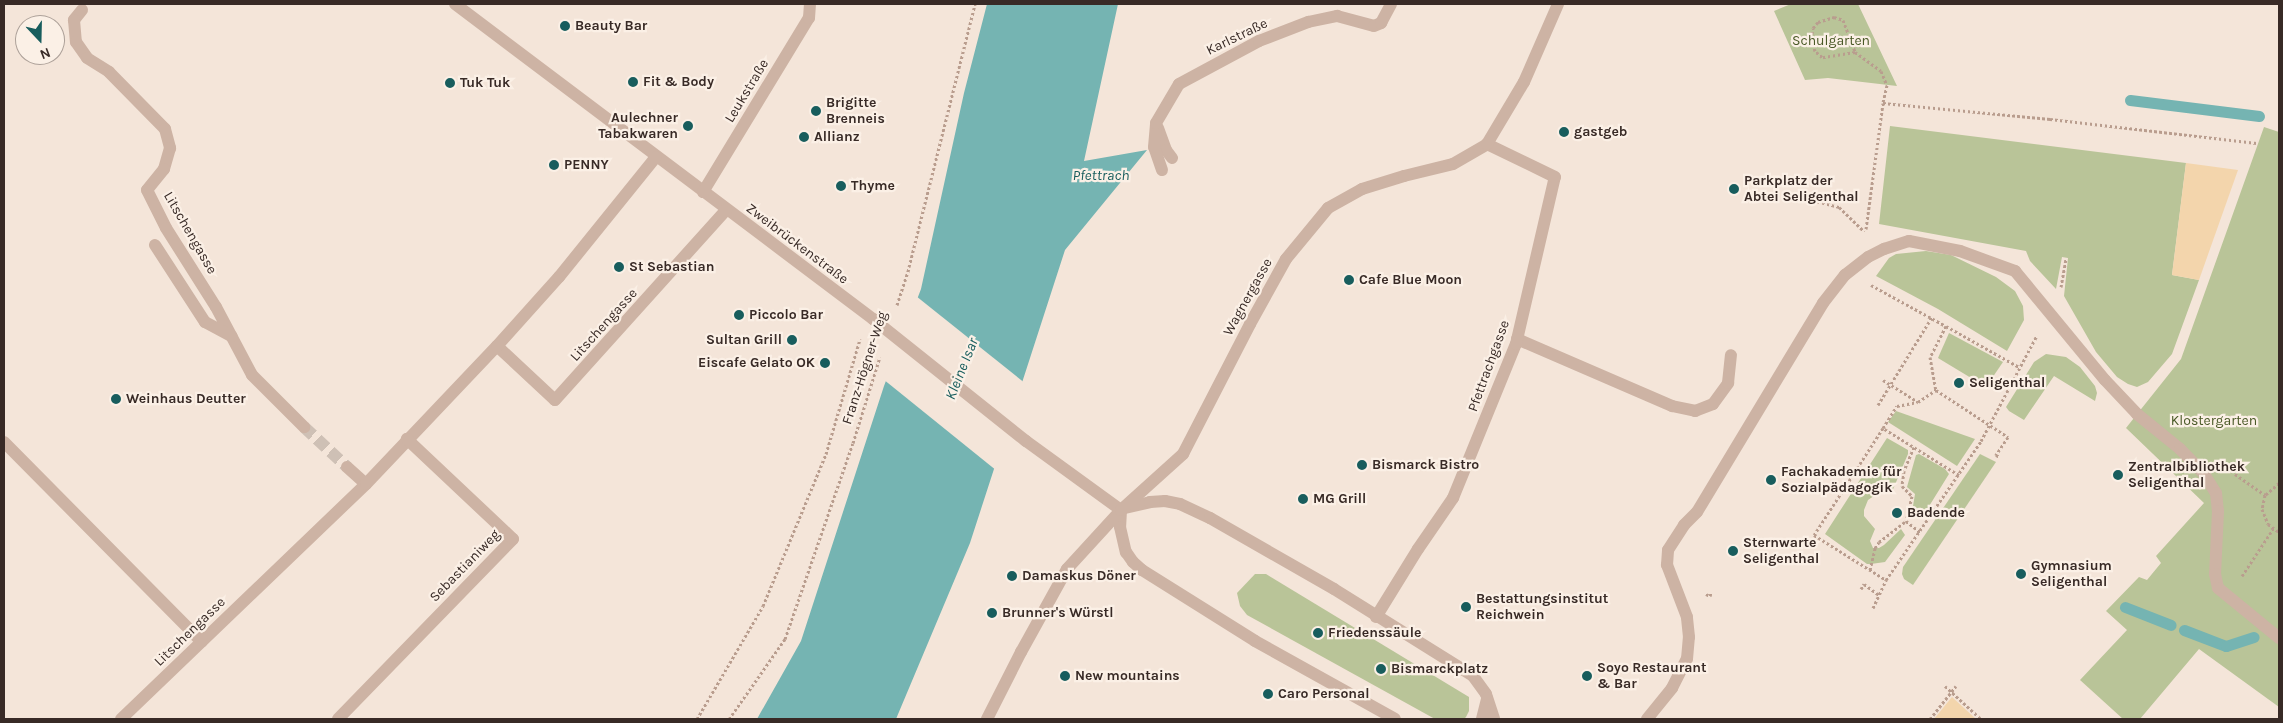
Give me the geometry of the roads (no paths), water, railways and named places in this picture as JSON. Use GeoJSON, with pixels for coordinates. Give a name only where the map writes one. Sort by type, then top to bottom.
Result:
{"type":"FeatureCollection","features":[{"type":"Feature","properties":{"kind":"street","name":"Zweibrückenstraße"},"geometry":{"type":"LineString","coordinates":[[455,4],[870,317],[1026,441],[1121,510]]}},
{"type":"Feature","properties":{"kind":"street","name":"Leukstraße"},"geometry":{"type":"LineString","coordinates":[[704,192],[809,18],[810,4]]}},
{"type":"Feature","properties":{"kind":"street","name":"Karlstraße"},"geometry":{"type":"LineString","coordinates":[[1162,170],[1154,147],[1156,123],[1178,84],[1259,41],[1308,22],[1330,16],[1374,26],[1381,23],[1391,4]]}},
{"type":"Feature","properties":{"kind":"street"},"geometry":{"type":"LineString","coordinates":[[1487,144],[1524,82],[1558,4]]}},
{"type":"Feature","properties":{"kind":"street","name":"Litschengasse"},"geometry":{"type":"LineString","coordinates":[[82,10],[74,20],[76,42],[87,58],[109,72],[165,129],[170,148],[164,169],[147,190],[166,228],[216,307],[252,375],[304,427]]}},
{"type":"Feature","properties":{"kind":"street"},"geometry":{"type":"LineString","coordinates":[[1156,123],[1166,150],[1172,158]]}},
{"type":"Feature","properties":{"kind":"street","name":"Wagnergasse"},"geometry":{"type":"LineString","coordinates":[[987,719],[1021,652],[1067,569],[1121,510],[1183,454],[1286,259],[1328,208],[1362,189],[1404,176],[1454,164],[1487,144]]}},
{"type":"Feature","properties":{"kind":"street","name":"Pfettrachgasse"},"geometry":{"type":"LineString","coordinates":[[1376,617],[1418,549],[1450,504],[1517,339],[1555,177],[1487,144]]}},
{"type":"Feature","properties":{"kind":"street","name":"Litschengasse"},"geometry":{"type":"LineString","coordinates":[[121,719],[366,484],[497,346],[559,277],[656,157]]}},
{"type":"Feature","properties":{"kind":"street","name":"Litschengasse"},"geometry":{"type":"LineString","coordinates":[[497,346],[555,400],[726,210]]}},
{"type":"Feature","properties":{"kind":"street"},"geometry":{"type":"LineString","coordinates":[[1647,719],[1672,688],[1687,659],[1689,637],[1687,617],[1667,566],[1668,550],[1684,525],[1697,512],[1823,304],[1845,275],[1868,257],[1909,241],[1941,246],[1985,258],[2015,271],[2105,380],[2137,414],[2180,450],[2204,474],[2216,493],[2218,511],[2214,574],[2218,588],[2279,638]]}},
{"type":"Feature","properties":{"kind":"street"},"geometry":{"type":"LineString","coordinates":[[155,245],[205,322],[231,336]]}},
{"type":"Feature","properties":{"kind":"street"},"geometry":{"type":"LineString","coordinates":[[1517,339],[1672,406],[1695,411],[1713,404],[1728,383],[1731,354]]}},
{"type":"Feature","properties":{"kind":"street","name":"Sebastianiweg"},"geometry":{"type":"LineString","coordinates":[[338,719],[513,539],[407,439]]}},
{"type":"Feature","properties":{"kind":"street"},"geometry":{"type":"LineString","coordinates":[[4,442],[202,642]]}},
{"type":"Feature","properties":{"kind":"street"},"geometry":{"type":"LineString","coordinates":[[347,467],[366,484]]}},
{"type":"Feature","properties":{"kind":"street"},"geometry":{"type":"LineString","coordinates":[[1395,719],[1255,641],[1142,570],[1126,552],[1120,527],[1121,510],[1150,502],[1165,501],[1180,504],[1210,518],[1473,676],[1480,683],[1494,719]]}},
{"type":"Feature","properties":{"kind":"street"},"geometry":{"type":"LineString","coordinates":[[1482,719],[1487,699]]}},
{"type":"Feature","properties":{"kind":"water"},"geometry":{"type":"Polygon","coordinates":[[[987,4],[1118,4],[1084,161],[1147,150],[1065,250],[970,543],[896,719],[757,719],[801,641],[884,386],[921,289],[964,93],[987,4]]]}},
{"type":"Feature","properties":{"kind":"waterway"},"geometry":{"type":"LineString","coordinates":[[2130,100],[2259,116]]}},
{"type":"Feature","properties":{"kind":"waterway"},"geometry":{"type":"LineString","coordinates":[[2125,607],[2171,625]]}},
{"type":"Feature","properties":{"kind":"waterway"},"geometry":{"type":"LineString","coordinates":[[2184,630],[2226,646],[2254,637]]}},
{"type":"Feature","properties":{"kind":"tunnel"},"geometry":{"type":"LineString","coordinates":[[304,427],[347,467]]}},
{"type":"Feature","properties":{"kind":"place","name":"Beauty Bar"},"geometry":{"type":"Point","coordinates":[565,26]}},
{"type":"Feature","properties":{"kind":"place","name":"Fit & Body"},"geometry":{"type":"Point","coordinates":[633,82]}},
{"type":"Feature","properties":{"kind":"place","name":"Tuk Tuk"},"geometry":{"type":"Point","coordinates":[450,83]}},
{"type":"Feature","properties":{"kind":"place","name":"Brigitte Brenneis"},"geometry":{"type":"Point","coordinates":[816,111]}},
{"type":"Feature","properties":{"kind":"place","name":"Aulechner Tabakwaren"},"geometry":{"type":"Point","coordinates":[688,126]}},
{"type":"Feature","properties":{"kind":"place","name":"gastgeb"},"geometry":{"type":"Point","coordinates":[1564,132]}},
{"type":"Feature","properties":{"kind":"place","name":"Allianz"},"geometry":{"type":"Point","coordinates":[804,137]}},
{"type":"Feature","properties":{"kind":"place","name":"PENNY"},"geometry":{"type":"Point","coordinates":[554,165]}},
{"type":"Feature","properties":{"kind":"place","name":"Thyme"},"geometry":{"type":"Point","coordinates":[841,186]}},
{"type":"Feature","properties":{"kind":"place","name":"Parkplatz der Abtei Seligenthal"},"geometry":{"type":"Point","coordinates":[1734,189]}},
{"type":"Feature","properties":{"kind":"place","name":"St Sebastian"},"geometry":{"type":"Point","coordinates":[619,267]}},
{"type":"Feature","properties":{"kind":"place","name":"Cafe Blue Moon"},"geometry":{"type":"Point","coordinates":[1349,280]}},
{"type":"Feature","properties":{"kind":"place","name":"Piccolo Bar"},"geometry":{"type":"Point","coordinates":[739,315]}},
{"type":"Feature","properties":{"kind":"place","name":"Sultan Grill"},"geometry":{"type":"Point","coordinates":[792,340]}},
{"type":"Feature","properties":{"kind":"place","name":"Eiscafe Gelato OK"},"geometry":{"type":"Point","coordinates":[825,363]}},
{"type":"Feature","properties":{"kind":"place","name":"Seligenthal"},"geometry":{"type":"Point","coordinates":[1959,383]}},
{"type":"Feature","properties":{"kind":"place","name":"Weinhaus Deutter"},"geometry":{"type":"Point","coordinates":[116,399]}},
{"type":"Feature","properties":{"kind":"place","name":"Bismarck Bistro"},"geometry":{"type":"Point","coordinates":[1362,465]}},
{"type":"Feature","properties":{"kind":"place","name":"Zentralbibliothek Seligenthal"},"geometry":{"type":"Point","coordinates":[2118,475]}},
{"type":"Feature","properties":{"kind":"place","name":"Fachakademie für Sozialpädagogik"},"geometry":{"type":"Point","coordinates":[1771,480]}},
{"type":"Feature","properties":{"kind":"place","name":"MG Grill"},"geometry":{"type":"Point","coordinates":[1303,499]}},
{"type":"Feature","properties":{"kind":"place","name":"Badende"},"geometry":{"type":"Point","coordinates":[1897,513]}},
{"type":"Feature","properties":{"kind":"place","name":"Sternwarte Seligenthal"},"geometry":{"type":"Point","coordinates":[1733,551]}},
{"type":"Feature","properties":{"kind":"place","name":"Gymnasium Seligenthal"},"geometry":{"type":"Point","coordinates":[2021,574]}},
{"type":"Feature","properties":{"kind":"place","name":"Damaskus Döner"},"geometry":{"type":"Point","coordinates":[1012,576]}},
{"type":"Feature","properties":{"kind":"place","name":"Bestattungsinstitut Reichwein"},"geometry":{"type":"Point","coordinates":[1466,607]}},
{"type":"Feature","properties":{"kind":"place","name":"Brunner's Würstl"},"geometry":{"type":"Point","coordinates":[992,613]}},
{"type":"Feature","properties":{"kind":"place","name":"Friedenssäule"},"geometry":{"type":"Point","coordinates":[1318,633]}},
{"type":"Feature","properties":{"kind":"place","name":"Bismarckplatz"},"geometry":{"type":"Point","coordinates":[1381,669]}},
{"type":"Feature","properties":{"kind":"place","name":"New mountains"},"geometry":{"type":"Point","coordinates":[1065,676]}},
{"type":"Feature","properties":{"kind":"place","name":"Soyo Restaurant & Bar"},"geometry":{"type":"Point","coordinates":[1587,676]}},
{"type":"Feature","properties":{"kind":"place","name":"Caro Personal"},"geometry":{"type":"Point","coordinates":[1268,694]}},
{"type":"Feature","properties":{"kind":"park label","name":"Schulgarten"},"geometry":{"type":"Point","coordinates":[1831,41]}},
{"type":"Feature","properties":{"kind":"park label","name":"Klostergarten"},"geometry":{"type":"Point","coordinates":[2214,421]}},
{"type":"Feature","properties":{"kind":"water label","name":"Pfettrach"},"geometry":{"type":"Point","coordinates":[1101,176]}},
{"type":"Feature","properties":{"kind":"water label","name":"Kleine Isar"},"geometry":{"type":"Point","coordinates":[962,369]}}]}
